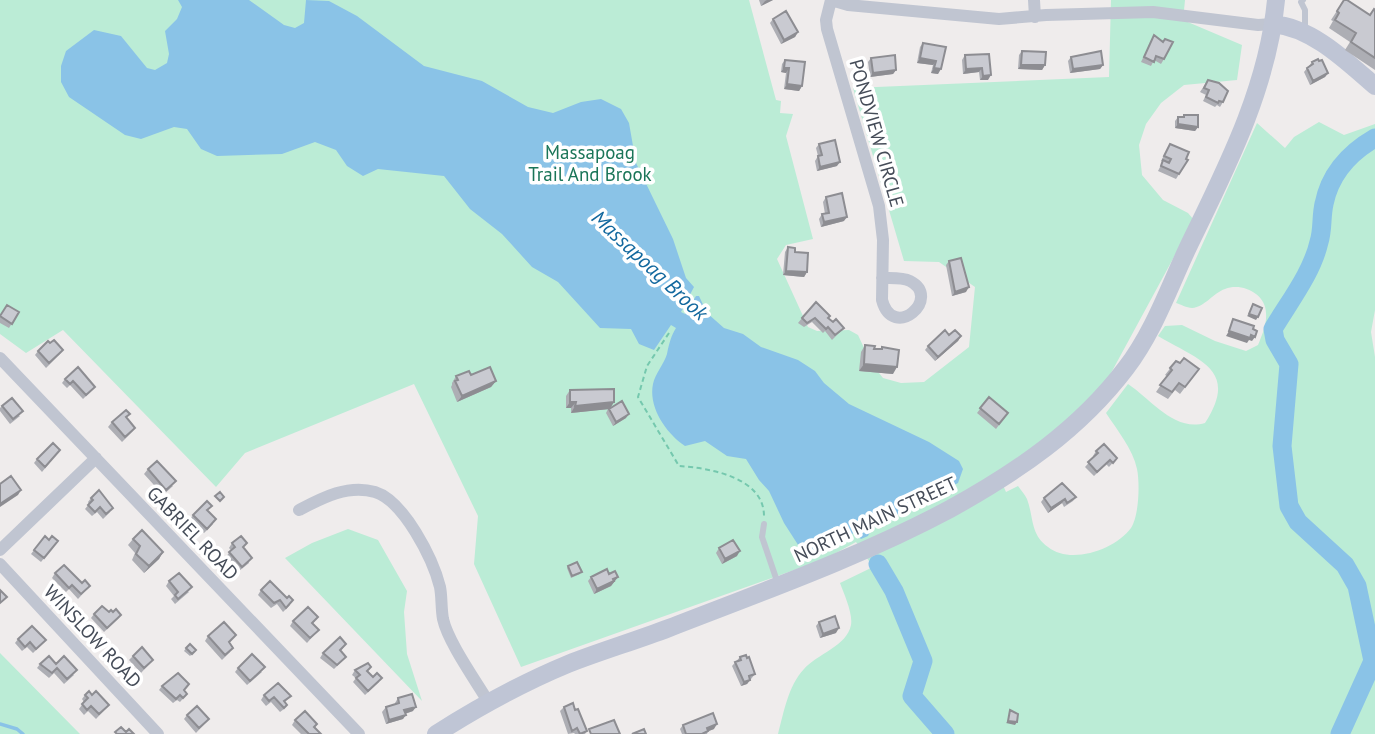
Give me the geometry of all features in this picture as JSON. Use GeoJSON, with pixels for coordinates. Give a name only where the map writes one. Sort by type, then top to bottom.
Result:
{"type":"FeatureCollection","features":[{"type":"Feature","properties":{"kind":"main road","name":"NORTH MAIN STREET"},"geometry":{"type":"LineString","coordinates":[[436,734],[489,703],[567,665],[779,586],[917,526],[976,495],[1062,437],[1099,401],[1143,345],[1219,186],[1260,84],[1276,0]]}},
{"type":"Feature","properties":{"kind":"main road"},"geometry":{"type":"LineString","coordinates":[[1273,24],[1287,25],[1304,32],[1375,86]]}},
{"type":"Feature","properties":{"kind":"street"},"geometry":{"type":"LineString","coordinates":[[831,0],[848,5],[999,19],[1059,14],[1153,12],[1258,25],[1273,24]]}},
{"type":"Feature","properties":{"kind":"street","name":"PONDVIEW CIRCLE"},"geometry":{"type":"LineString","coordinates":[[831,0],[826,20],[827,29],[879,206],[883,240],[882,278]]}},
{"type":"Feature","properties":{"kind":"street"},"geometry":{"type":"LineString","coordinates":[[1034,0],[1035,17]]}},
{"type":"Feature","properties":{"kind":"street","name":"GABRIEL ROAD"},"geometry":{"type":"LineString","coordinates":[[0,358],[359,734]]}},
{"type":"Feature","properties":{"kind":"street"},"geometry":{"type":"LineString","coordinates":[[0,550],[96,458]]}},
{"type":"Feature","properties":{"kind":"street"},"geometry":{"type":"LineString","coordinates":[[299,510],[323,497],[351,489],[377,492],[399,509],[431,559],[441,590],[443,620],[489,703]]}},
{"type":"Feature","properties":{"kind":"street","name":"WINSLOW ROAD"},"geometry":{"type":"LineString","coordinates":[[0,564],[158,734]]}},
{"type":"Feature","properties":{"kind":"lane"},"geometry":{"type":"LineString","coordinates":[[1302,1],[1305,10],[1304,32]]}},
{"type":"Feature","properties":{"kind":"lane"},"geometry":{"type":"LineString","coordinates":[[764,524],[762,537],[779,586]]}},
{"type":"Feature","properties":{"kind":"path"},"geometry":{"type":"LineString","coordinates":[[669,332],[648,366],[638,397],[679,467],[696,467],[727,475],[753,490],[764,506],[764,524]]}},
{"type":"Feature","properties":{"kind":"green space","name":"Massapoag Trail And Brook"},"geometry":{"type":"Polygon","coordinates":[[[0,0],[749,0],[776,100],[781,101],[780,113],[793,114],[786,136],[813,239],[786,245],[777,259],[808,327],[817,331],[849,330],[858,335],[871,363],[883,378],[901,383],[924,382],[969,347],[975,287],[939,262],[904,261],[853,88],[1109,77],[1111,0],[1185,0],[1183,20],[1242,45],[1237,80],[1184,85],[1161,103],[1146,124],[1139,145],[1142,175],[1163,200],[1188,213],[1194,220],[1098,397],[998,474],[1006,492],[1018,486],[1027,499],[1038,537],[1057,552],[1080,555],[1104,548],[1124,536],[1136,516],[1138,475],[1128,447],[1106,413],[1128,384],[1173,419],[1194,425],[1205,423],[1215,405],[1218,390],[1216,378],[1210,368],[1158,336],[1165,326],[1182,325],[1215,341],[1246,351],[1258,345],[1264,329],[1266,317],[1262,300],[1252,291],[1239,287],[1225,289],[1197,307],[1190,308],[1176,303],[1257,123],[1285,148],[1294,137],[1319,122],[1344,135],[1375,124],[1375,310],[1371,332],[1375,357],[1375,734],[778,734],[794,683],[804,669],[844,639],[851,625],[851,615],[840,583],[873,567],[856,542],[825,559],[521,667],[474,564],[478,516],[414,384],[245,453],[216,487],[63,330],[26,353],[0,334],[0,0]]]}},
{"type":"Feature","properties":{"kind":"green space"},"geometry":{"type":"Polygon","coordinates":[[[348,529],[378,540],[407,591],[404,612],[407,654],[422,701],[285,558],[312,543],[348,529]]]}},
{"type":"Feature","properties":{"kind":"green space"},"geometry":{"type":"Polygon","coordinates":[[[0,653],[80,734],[0,734],[0,653]]]}},
{"type":"Feature","properties":{"kind":"water"},"geometry":{"type":"Polygon","coordinates":[[[178,0],[249,0],[284,25],[295,28],[304,23],[306,0],[329,1],[357,16],[424,66],[482,81],[528,107],[553,113],[581,102],[601,99],[621,109],[629,123],[636,163],[673,239],[686,278],[694,287],[681,312],[685,314],[696,296],[699,296],[707,313],[724,328],[743,334],[761,347],[798,360],[815,371],[824,383],[849,404],[929,442],[959,461],[963,469],[958,483],[872,528],[868,536],[861,539],[854,533],[809,552],[802,551],[784,523],[769,491],[746,459],[727,456],[705,441],[685,446],[660,419],[653,402],[653,384],[666,358],[676,328],[671,325],[654,350],[639,344],[631,329],[600,328],[558,282],[532,267],[502,234],[470,209],[444,176],[378,169],[363,176],[347,166],[336,150],[315,142],[282,154],[217,156],[201,149],[187,129],[174,127],[141,139],[125,135],[69,97],[61,82],[61,66],[66,51],[94,30],[121,36],[147,68],[155,70],[167,63],[169,54],[165,31],[177,19],[182,7],[178,0]]]}},
{"type":"Feature","properties":{"kind":"building"},"geometry":{"type":"Polygon","coordinates":[[[1344,0],[1370,15],[1375,10],[1375,58],[1351,42],[1356,33],[1335,20],[1344,0]]]}},
{"type":"Feature","properties":{"kind":"building"},"geometry":{"type":"Polygon","coordinates":[[[786,11],[798,32],[784,40],[773,19],[786,11]]]}},
{"type":"Feature","properties":{"kind":"building"},"geometry":{"type":"Polygon","coordinates":[[[1154,35],[1163,42],[1165,39],[1173,42],[1164,59],[1156,56],[1154,62],[1144,57],[1154,35]]]}},
{"type":"Feature","properties":{"kind":"building"},"geometry":{"type":"Polygon","coordinates":[[[923,43],[946,47],[941,69],[934,68],[936,61],[920,58],[923,43]]]}},
{"type":"Feature","properties":{"kind":"building"},"geometry":{"type":"Polygon","coordinates":[[[1022,51],[1046,52],[1045,65],[1021,65],[1022,51]]]}},
{"type":"Feature","properties":{"kind":"building"},"geometry":{"type":"Polygon","coordinates":[[[1101,51],[1103,65],[1073,69],[1071,57],[1101,51]]]}},
{"type":"Feature","properties":{"kind":"building"},"geometry":{"type":"Polygon","coordinates":[[[989,54],[991,75],[983,76],[982,68],[966,69],[965,55],[989,54]]]}},
{"type":"Feature","properties":{"kind":"building"},"geometry":{"type":"Polygon","coordinates":[[[895,55],[896,70],[873,73],[871,58],[895,55]]]}},
{"type":"Feature","properties":{"kind":"building"},"geometry":{"type":"Polygon","coordinates":[[[1318,59],[1322,60],[1328,73],[1313,81],[1307,68],[1318,59]]]}},
{"type":"Feature","properties":{"kind":"building"},"geometry":{"type":"Polygon","coordinates":[[[785,60],[805,62],[802,86],[787,84],[789,68],[784,68],[785,60]]]}},
{"type":"Feature","properties":{"kind":"building"},"geometry":{"type":"Polygon","coordinates":[[[1208,80],[1219,83],[1228,91],[1223,102],[1218,103],[1206,97],[1209,90],[1204,88],[1208,80]]]}},
{"type":"Feature","properties":{"kind":"building"},"geometry":{"type":"Polygon","coordinates":[[[1198,115],[1198,127],[1178,124],[1178,117],[1198,115]]]}},
{"type":"Feature","properties":{"kind":"building"},"geometry":{"type":"Polygon","coordinates":[[[835,140],[840,162],[820,167],[818,156],[822,155],[819,144],[835,140]]]}},
{"type":"Feature","properties":{"kind":"building"},"geometry":{"type":"Polygon","coordinates":[[[1170,144],[1189,152],[1186,159],[1188,160],[1179,174],[1161,166],[1163,160],[1169,163],[1171,159],[1164,156],[1170,144]]]}},
{"type":"Feature","properties":{"kind":"building"},"geometry":{"type":"Polygon","coordinates":[[[842,193],[847,217],[824,222],[822,214],[829,213],[826,197],[842,193]]]}},
{"type":"Feature","properties":{"kind":"building"},"geometry":{"type":"Polygon","coordinates":[[[788,247],[795,248],[795,252],[808,253],[807,272],[786,271],[788,247]]]}},
{"type":"Feature","properties":{"kind":"building"},"geometry":{"type":"Polygon","coordinates":[[[961,258],[969,287],[955,292],[949,261],[961,258]]]}},
{"type":"Feature","properties":{"kind":"building"},"geometry":{"type":"Polygon","coordinates":[[[816,302],[830,316],[828,318],[833,322],[836,319],[844,328],[835,335],[815,318],[807,323],[802,318],[816,302]]]}},
{"type":"Feature","properties":{"kind":"building"},"geometry":{"type":"Polygon","coordinates":[[[1253,304],[1262,308],[1258,317],[1249,314],[1253,304]]]}},
{"type":"Feature","properties":{"kind":"building"},"geometry":{"type":"Polygon","coordinates":[[[7,305],[19,312],[12,324],[0,316],[7,305]]]}},
{"type":"Feature","properties":{"kind":"building"},"geometry":{"type":"Polygon","coordinates":[[[1233,319],[1254,326],[1253,329],[1257,331],[1255,337],[1229,331],[1233,319]]]}},
{"type":"Feature","properties":{"kind":"building"},"geometry":{"type":"Polygon","coordinates":[[[945,330],[949,335],[955,330],[961,336],[938,357],[928,346],[945,330]]]}},
{"type":"Feature","properties":{"kind":"building"},"geometry":{"type":"Polygon","coordinates":[[[54,340],[63,350],[49,363],[38,351],[48,341],[50,343],[54,340]]]}},
{"type":"Feature","properties":{"kind":"building"},"geometry":{"type":"Polygon","coordinates":[[[865,345],[875,346],[874,349],[882,347],[899,350],[897,367],[864,364],[865,345]]]}},
{"type":"Feature","properties":{"kind":"building"},"geometry":{"type":"Polygon","coordinates":[[[1184,358],[1199,369],[1185,387],[1179,383],[1172,392],[1160,385],[1176,361],[1180,363],[1184,358]]]}},
{"type":"Feature","properties":{"kind":"building"},"geometry":{"type":"Polygon","coordinates":[[[78,367],[95,387],[86,395],[73,381],[70,384],[65,379],[78,367]]]}},
{"type":"Feature","properties":{"kind":"building"},"geometry":{"type":"Polygon","coordinates":[[[490,367],[496,381],[462,396],[455,381],[458,380],[456,376],[469,371],[471,375],[490,367]]]}},
{"type":"Feature","properties":{"kind":"building"},"geometry":{"type":"Polygon","coordinates":[[[614,389],[614,402],[575,406],[576,402],[570,402],[570,390],[614,389]]]}},
{"type":"Feature","properties":{"kind":"building"},"geometry":{"type":"Polygon","coordinates":[[[989,397],[1008,413],[999,424],[980,408],[989,397]]]}},
{"type":"Feature","properties":{"kind":"building"},"geometry":{"type":"Polygon","coordinates":[[[12,398],[23,411],[13,419],[2,406],[12,398]]]}},
{"type":"Feature","properties":{"kind":"building"},"geometry":{"type":"Polygon","coordinates":[[[622,401],[629,414],[616,422],[609,409],[622,401]]]}},
{"type":"Feature","properties":{"kind":"building"},"geometry":{"type":"Polygon","coordinates":[[[126,410],[130,414],[126,417],[135,428],[125,437],[112,422],[126,410]]]}},
{"type":"Feature","properties":{"kind":"building"},"geometry":{"type":"Polygon","coordinates":[[[53,443],[60,450],[45,467],[37,459],[53,443]]]}},
{"type":"Feature","properties":{"kind":"building"},"geometry":{"type":"Polygon","coordinates":[[[1104,444],[1117,458],[1113,463],[1110,460],[1097,472],[1088,462],[1104,444]]]}},
{"type":"Feature","properties":{"kind":"building"},"geometry":{"type":"Polygon","coordinates":[[[157,461],[176,481],[166,490],[148,469],[157,461]]]}},
{"type":"Feature","properties":{"kind":"building"},"geometry":{"type":"Polygon","coordinates":[[[11,476],[21,490],[0,504],[0,484],[11,476]]]}},
{"type":"Feature","properties":{"kind":"building"},"geometry":{"type":"Polygon","coordinates":[[[1062,483],[1076,497],[1067,503],[1065,499],[1051,508],[1044,498],[1062,483]]]}},
{"type":"Feature","properties":{"kind":"building"},"geometry":{"type":"Polygon","coordinates":[[[99,490],[113,508],[106,514],[100,507],[95,512],[88,505],[99,490]]]}},
{"type":"Feature","properties":{"kind":"building"},"geometry":{"type":"Polygon","coordinates":[[[220,492],[224,497],[220,501],[215,496],[220,492]]]}},
{"type":"Feature","properties":{"kind":"building"},"geometry":{"type":"Polygon","coordinates":[[[207,501],[212,506],[207,510],[216,519],[207,529],[193,515],[207,501]]]}},
{"type":"Feature","properties":{"kind":"building"},"geometry":{"type":"Polygon","coordinates":[[[142,530],[163,552],[149,566],[136,554],[140,546],[133,539],[142,530]]]}},
{"type":"Feature","properties":{"kind":"building"},"geometry":{"type":"Polygon","coordinates":[[[45,536],[49,540],[52,536],[58,541],[44,558],[34,550],[45,536]]]}},
{"type":"Feature","properties":{"kind":"building"},"geometry":{"type":"Polygon","coordinates":[[[241,536],[247,543],[243,547],[252,558],[242,567],[229,552],[235,547],[232,543],[241,536]]]}},
{"type":"Feature","properties":{"kind":"building"},"geometry":{"type":"Polygon","coordinates":[[[733,540],[740,551],[725,559],[719,548],[733,540]]]}},
{"type":"Feature","properties":{"kind":"building"},"geometry":{"type":"Polygon","coordinates":[[[577,562],[582,572],[572,576],[568,566],[577,562]]]}},
{"type":"Feature","properties":{"kind":"building"},"geometry":{"type":"Polygon","coordinates":[[[64,565],[82,583],[85,580],[90,586],[81,594],[72,585],[69,588],[55,573],[64,565]]]}},
{"type":"Feature","properties":{"kind":"building"},"geometry":{"type":"Polygon","coordinates":[[[607,569],[609,574],[615,571],[618,577],[597,589],[591,577],[607,569]]]}},
{"type":"Feature","properties":{"kind":"building"},"geometry":{"type":"Polygon","coordinates":[[[179,573],[192,587],[178,599],[175,595],[178,592],[169,581],[179,573]]]}},
{"type":"Feature","properties":{"kind":"building"},"geometry":{"type":"Polygon","coordinates":[[[270,581],[287,598],[289,596],[293,600],[286,608],[280,600],[274,603],[261,590],[270,581]]]}},
{"type":"Feature","properties":{"kind":"building"},"geometry":{"type":"Polygon","coordinates":[[[0,590],[7,597],[0,603],[0,590]]]}},
{"type":"Feature","properties":{"kind":"building"},"geometry":{"type":"Polygon","coordinates":[[[102,606],[109,612],[116,609],[121,615],[107,628],[94,614],[102,606]]]}},
{"type":"Feature","properties":{"kind":"building"},"geometry":{"type":"Polygon","coordinates":[[[308,607],[318,617],[312,623],[319,630],[310,638],[293,621],[308,607]]]}},
{"type":"Feature","properties":{"kind":"building"},"geometry":{"type":"Polygon","coordinates":[[[835,616],[839,628],[823,634],[819,622],[835,616]]]}},
{"type":"Feature","properties":{"kind":"building"},"geometry":{"type":"Polygon","coordinates":[[[224,622],[236,635],[229,642],[233,648],[225,655],[208,636],[224,622]]]}},
{"type":"Feature","properties":{"kind":"building"},"geometry":{"type":"Polygon","coordinates":[[[32,626],[46,640],[36,649],[30,642],[25,647],[18,639],[32,626]]]}},
{"type":"Feature","properties":{"kind":"building"},"geometry":{"type":"Polygon","coordinates":[[[340,637],[346,644],[340,650],[346,657],[337,665],[323,653],[340,637]]]}},
{"type":"Feature","properties":{"kind":"building"},"geometry":{"type":"Polygon","coordinates":[[[190,644],[196,650],[192,654],[186,648],[190,644]]]}},
{"type":"Feature","properties":{"kind":"building"},"geometry":{"type":"Polygon","coordinates":[[[142,647],[153,660],[144,668],[133,656],[142,647]]]}},
{"type":"Feature","properties":{"kind":"building"},"geometry":{"type":"Polygon","coordinates":[[[252,654],[265,667],[250,681],[238,668],[252,654]]]}},
{"type":"Feature","properties":{"kind":"building"},"geometry":{"type":"Polygon","coordinates":[[[746,655],[755,674],[744,682],[735,662],[746,655]]]}},
{"type":"Feature","properties":{"kind":"building"},"geometry":{"type":"Polygon","coordinates":[[[49,656],[56,664],[64,656],[77,670],[67,679],[57,668],[52,673],[40,664],[49,656]]]}},
{"type":"Feature","properties":{"kind":"building"},"geometry":{"type":"Polygon","coordinates":[[[368,663],[371,667],[367,671],[373,677],[377,673],[382,678],[368,691],[356,678],[360,675],[355,670],[368,663]]]}},
{"type":"Feature","properties":{"kind":"building"},"geometry":{"type":"Polygon","coordinates":[[[178,673],[189,684],[184,690],[187,694],[176,699],[162,686],[178,673]]]}},
{"type":"Feature","properties":{"kind":"building"},"geometry":{"type":"Polygon","coordinates":[[[278,683],[291,696],[284,701],[287,705],[284,708],[274,697],[269,701],[264,695],[278,683]]]}},
{"type":"Feature","properties":{"kind":"building"},"geometry":{"type":"Polygon","coordinates":[[[89,691],[92,695],[96,691],[109,705],[99,714],[91,706],[87,710],[82,704],[88,698],[85,695],[89,691]]]}},
{"type":"Feature","properties":{"kind":"building"},"geometry":{"type":"Polygon","coordinates":[[[412,694],[416,707],[404,710],[406,715],[389,720],[386,707],[399,703],[398,698],[412,694]]]}},
{"type":"Feature","properties":{"kind":"building"},"geometry":{"type":"Polygon","coordinates":[[[573,703],[587,731],[580,734],[577,728],[572,731],[564,707],[573,703]]]}},
{"type":"Feature","properties":{"kind":"building"},"geometry":{"type":"Polygon","coordinates":[[[197,706],[209,719],[199,728],[187,715],[197,706]]]}},
{"type":"Feature","properties":{"kind":"building"},"geometry":{"type":"Polygon","coordinates":[[[1010,710],[1018,714],[1017,722],[1008,721],[1010,710]]]}},
{"type":"Feature","properties":{"kind":"building"},"geometry":{"type":"Polygon","coordinates":[[[305,711],[317,724],[314,727],[321,734],[309,734],[295,720],[305,711]]]}},
{"type":"Feature","properties":{"kind":"building"},"geometry":{"type":"Polygon","coordinates":[[[713,713],[717,724],[707,728],[708,731],[702,734],[686,734],[683,725],[713,713]]]}},
{"type":"Feature","properties":{"kind":"building"},"geometry":{"type":"Polygon","coordinates":[[[614,720],[620,734],[591,734],[589,729],[614,720]]]}},
{"type":"Feature","properties":{"kind":"building"},"geometry":{"type":"Polygon","coordinates":[[[121,727],[134,734],[117,734],[115,732],[121,727]]]}},
{"type":"Feature","properties":{"kind":"building"},"geometry":{"type":"Polygon","coordinates":[[[644,729],[646,734],[632,734],[644,729]]]}},
{"type":"Feature","properties":{"kind":"waterway"},"geometry":{"type":"LineString","coordinates":[[1340,734],[1373,661],[1357,586],[1345,565],[1298,522],[1289,506],[1282,446],[1289,364],[1275,340],[1273,329],[1306,276],[1316,254],[1324,204],[1331,183],[1342,165],[1357,150],[1375,138]]}},
{"type":"Feature","properties":{"kind":"waterway","name":"Massapoag Brook"},"geometry":{"type":"LineString","coordinates":[[878,564],[894,591],[923,661],[912,696],[945,734]]}},
{"type":"Feature","properties":{"kind":"waterway"},"geometry":{"type":"LineString","coordinates":[[0,724],[17,729],[23,734]]}}]}
